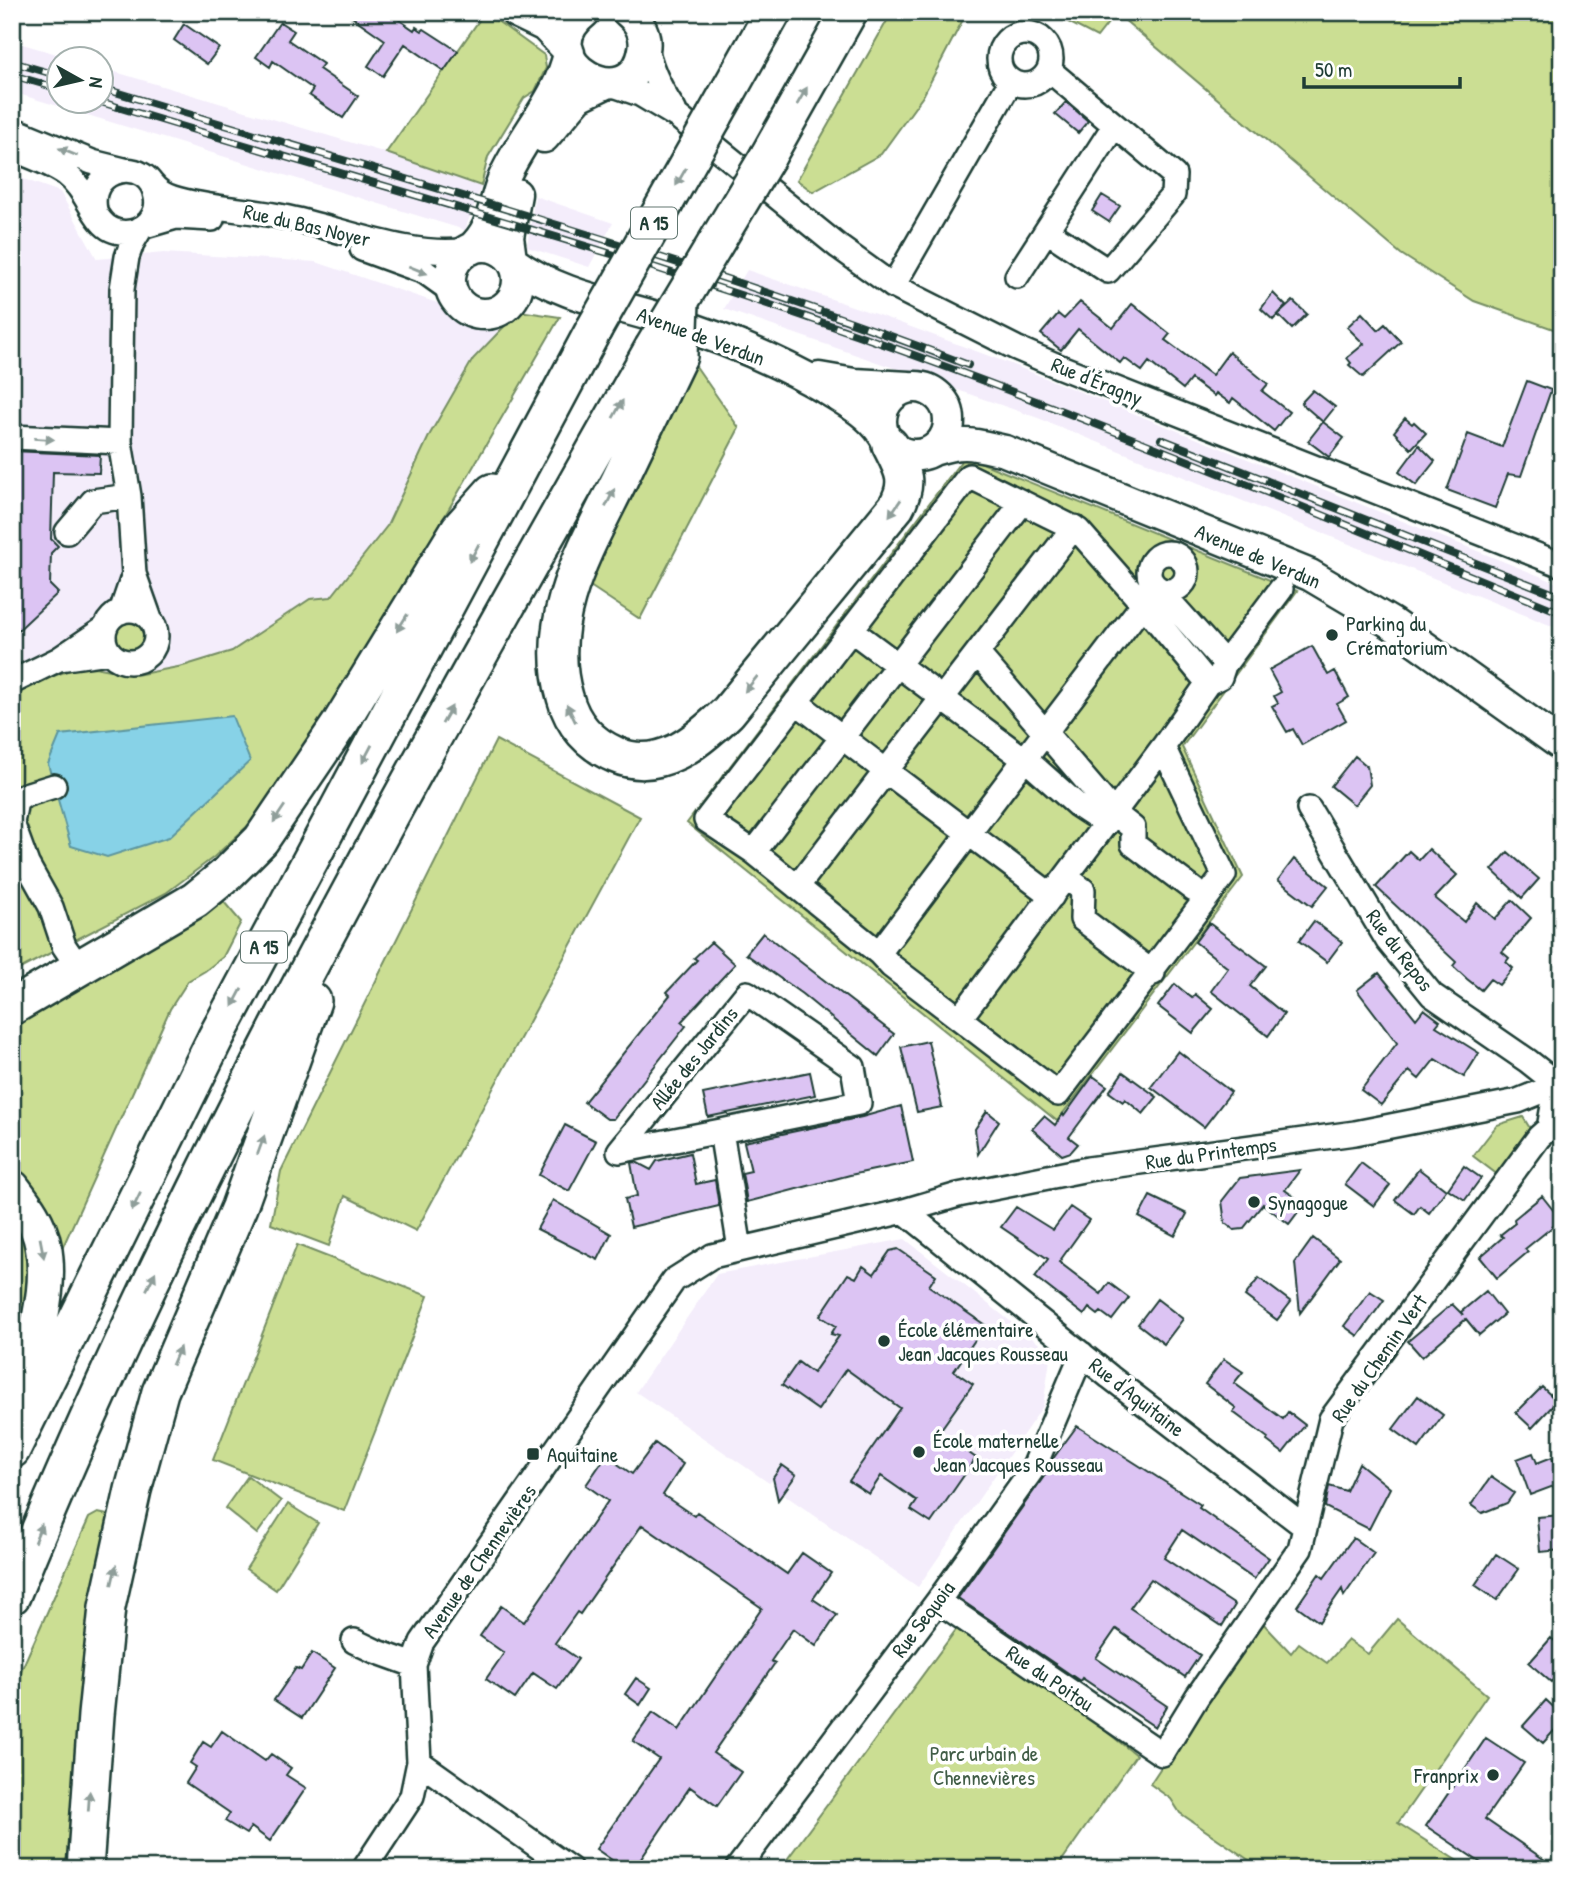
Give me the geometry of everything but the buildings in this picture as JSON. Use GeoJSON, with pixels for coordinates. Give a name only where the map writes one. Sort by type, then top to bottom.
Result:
{"type":"FeatureCollection","features":[{"type":"Feature","properties":{"kind":"highway","name":"A 15"},"geometry":{"type":"LineString","coordinates":[[12,1450],[215,1039],[529,450],[597,316],[773,12]]}},
{"type":"Feature","properties":{"kind":"highway","name":"A 15"},"geometry":{"type":"LineString","coordinates":[[12,1596],[44,1518],[144,1296],[261,1061],[492,633],[665,353],[681,299],[768,156],[849,12]]}},
{"type":"Feature","properties":{"kind":"highway"},"geometry":{"type":"LineString","coordinates":[[665,353],[583,554],[561,618],[557,646],[558,670],[567,707],[575,722],[587,737],[619,756],[653,760],[670,755],[701,738],[728,712],[897,507],[904,491],[905,479],[887,440]]}},
{"type":"Feature","properties":{"kind":"highway"},"geometry":{"type":"LineString","coordinates":[[15,1005],[195,900],[227,874],[261,840],[341,722],[459,528],[529,450]]}},
{"type":"Feature","properties":{"kind":"highway"},"geometry":{"type":"LineString","coordinates":[[85,1869],[107,1607],[160,1392],[239,1207],[356,883]]}},
{"type":"Feature","properties":{"kind":"highway"},"geometry":{"type":"LineString","coordinates":[[12,1188],[32,1214],[36,1224],[43,1244],[46,1276],[40,1315],[12,1414]]}},
{"type":"Feature","properties":{"kind":"main road"},"geometry":{"type":"LineString","coordinates":[[516,12],[545,26],[568,51],[572,63],[583,75],[607,83]]}},
{"type":"Feature","properties":{"kind":"main road"},"geometry":{"type":"LineString","coordinates":[[470,250],[486,233],[502,182],[521,143],[561,79],[568,51],[568,37],[572,26],[585,12]]}},
{"type":"Feature","properties":{"kind":"main road"},"geometry":{"type":"LineString","coordinates":[[512,261],[493,247],[482,246],[459,257],[451,278],[453,292],[461,304],[474,312],[489,313],[503,308],[513,298],[517,287],[517,273],[508,246],[514,199],[527,167],[545,137],[571,104],[586,91],[623,79],[636,68],[643,54],[644,38],[638,23],[628,12]]}},
{"type":"Feature","properties":{"kind":"main road","name":"Avenue de Verdun"},"geometry":{"type":"LineString","coordinates":[[512,261],[597,316]]}},
{"type":"Feature","properties":{"kind":"main road","name":"Avenue de Verdun"},"geometry":{"type":"LineString","coordinates":[[503,308],[530,300],[597,316],[664,319],[800,374],[859,410],[887,440]]}},
{"type":"Feature","properties":{"kind":"main road","name":"Avenue de Verdun"},"geometry":{"type":"LineString","coordinates":[[800,374],[854,384],[909,387]]}},
{"type":"Feature","properties":{"kind":"main road"},"geometry":{"type":"LineString","coordinates":[[909,387],[929,390],[944,403],[949,415],[948,429],[943,441],[933,450],[921,455],[908,455],[887,440],[880,421],[887,402],[896,392],[909,387]]}},
{"type":"Feature","properties":{"kind":"main road","name":"Avenue de Verdun"},"geometry":{"type":"LineString","coordinates":[[944,403],[973,429],[1005,451]]}},
{"type":"Feature","properties":{"kind":"main road","name":"Avenue de Verdun"},"geometry":{"type":"LineString","coordinates":[[933,450],[964,442],[1005,451],[1310,575],[1391,623],[1562,745]]}},
{"type":"Feature","properties":{"kind":"street"},"geometry":{"type":"LineString","coordinates":[[1018,34],[1034,35],[1042,39],[1050,53],[1049,70],[1036,83],[1019,85],[1011,81],[1000,68],[1000,51],[1004,44],[1018,34]]}},
{"type":"Feature","properties":{"kind":"street","name":"Rue d'Éragny"},"geometry":{"type":"LineString","coordinates":[[644,38],[647,56],[656,79],[677,116]]}},
{"type":"Feature","properties":{"kind":"street"},"geometry":{"type":"LineString","coordinates":[[1047,232],[1108,271],[1173,195],[1174,175],[1049,70]]}},
{"type":"Feature","properties":{"kind":"street"},"geometry":{"type":"LineString","coordinates":[[893,286],[1011,81]]}},
{"type":"Feature","properties":{"kind":"street","name":"Rue d'Éragny"},"geometry":{"type":"LineString","coordinates":[[607,83],[640,94],[677,116],[839,247],[893,286],[1016,348],[1058,366],[1562,565]]}},
{"type":"Feature","properties":{"kind":"street"},"geometry":{"type":"LineString","coordinates":[[1017,276],[1114,125]]}},
{"type":"Feature","properties":{"kind":"street"},"geometry":{"type":"LineString","coordinates":[[12,129],[92,162],[139,173],[151,183],[156,208],[132,243],[122,279]]}},
{"type":"Feature","properties":{"kind":"street"},"geometry":{"type":"LineString","coordinates":[[12,149],[65,174],[83,191],[99,216],[118,257],[122,279],[120,442],[129,496],[134,574],[154,626],[156,642],[147,657],[139,661],[122,662],[108,652],[103,636],[134,574]]}},
{"type":"Feature","properties":{"kind":"street"},"geometry":{"type":"LineString","coordinates":[[124,170],[110,174],[102,180],[95,194],[99,216],[111,229],[121,232],[131,232],[143,227]]}},
{"type":"Feature","properties":{"kind":"street","name":"Rue du Bas Noyer"},"geometry":{"type":"LineString","coordinates":[[151,183],[162,194],[182,201],[286,217],[378,241],[430,251],[448,253],[470,250]]}},
{"type":"Feature","properties":{"kind":"street","name":"Rue du Bas Noyer"},"geometry":{"type":"LineString","coordinates":[[143,227],[176,217],[199,217],[301,232],[351,245],[419,269],[453,292]]}},
{"type":"Feature","properties":{"kind":"street"},"geometry":{"type":"LineString","coordinates":[[12,437],[120,442]]}},
{"type":"Feature","properties":{"kind":"street"},"geometry":{"type":"LineString","coordinates":[[1163,747],[1224,875],[1153,973],[1058,1094],[891,966],[879,953],[754,852],[706,820],[968,476],[1079,530],[1208,683]]}},
{"type":"Feature","properties":{"kind":"street"},"geometry":{"type":"LineString","coordinates":[[67,532],[93,501],[129,496]]}},
{"type":"Feature","properties":{"kind":"street"},"geometry":{"type":"LineString","coordinates":[[754,852],[1021,503]]}},
{"type":"Feature","properties":{"kind":"street"},"geometry":{"type":"LineString","coordinates":[[879,953],[1143,604],[1165,592],[1180,588],[1188,574],[1184,559],[1177,556],[1188,525]]}},
{"type":"Feature","properties":{"kind":"street"},"geometry":{"type":"LineString","coordinates":[[797,887],[886,771],[936,694],[977,653],[1073,527]]}},
{"type":"Feature","properties":{"kind":"street"},"geometry":{"type":"LineString","coordinates":[[960,1018],[1208,683],[1220,677],[1224,665],[1281,589]]}},
{"type":"Feature","properties":{"kind":"street"},"geometry":{"type":"LineString","coordinates":[[1165,592],[1224,665]]}},
{"type":"Feature","properties":{"kind":"street"},"geometry":{"type":"LineString","coordinates":[[12,682],[59,659],[113,620],[136,611],[150,619]]}},
{"type":"Feature","properties":{"kind":"street"},"geometry":{"type":"LineString","coordinates":[[851,630],[1025,761],[1077,805],[1133,828],[1133,844],[1194,890]]}},
{"type":"Feature","properties":{"kind":"street"},"geometry":{"type":"LineString","coordinates":[[59,659],[108,652]]}},
{"type":"Feature","properties":{"kind":"street"},"geometry":{"type":"LineString","coordinates":[[977,653],[1045,733],[1110,818]]}},
{"type":"Feature","properties":{"kind":"street"},"geometry":{"type":"LineString","coordinates":[[796,702],[1052,896]]}},
{"type":"Feature","properties":{"kind":"street"},"geometry":{"type":"LineString","coordinates":[[54,786],[25,795],[16,801],[12,823],[27,864],[51,907],[64,946],[79,968]]}},
{"type":"Feature","properties":{"kind":"street","name":"Rue du Repos"},"geometry":{"type":"LineString","coordinates":[[1309,809],[1388,941],[1432,995],[1528,1061],[1560,1088]]}},
{"type":"Feature","properties":{"kind":"street"},"geometry":{"type":"LineString","coordinates":[[1066,877],[1083,890],[1082,919],[1153,973]]}},
{"type":"Feature","properties":{"kind":"street","name":"Allée des Jardins"},"geometry":{"type":"LineString","coordinates":[[747,993],[853,1067],[859,1103],[721,1131],[619,1151],[747,993]]}},
{"type":"Feature","properties":{"kind":"street","name":"Rue du Printemps"},"geometry":{"type":"LineString","coordinates":[[674,1279],[712,1255],[860,1222],[958,1195],[1088,1170],[1355,1133],[1518,1101],[1560,1088]]}},
{"type":"Feature","properties":{"kind":"street","name":"Rue du Chemin Vert"},"geometry":{"type":"LineString","coordinates":[[1162,1754],[1196,1697],[1300,1549],[1331,1419],[1539,1137],[1549,1128],[1560,1088]]}},
{"type":"Feature","properties":{"kind":"street"},"geometry":{"type":"LineString","coordinates":[[721,1131],[740,1249]]}},
{"type":"Feature","properties":{"kind":"street","name":"Rue d'Aquitaine"},"geometry":{"type":"LineString","coordinates":[[904,1211],[1082,1354],[1305,1527]]}},
{"type":"Feature","properties":{"kind":"street","name":"Avenue de Chennevières"},"geometry":{"type":"LineString","coordinates":[[364,1869],[412,1796],[419,1762],[414,1665],[422,1642],[674,1279]]}},
{"type":"Feature","properties":{"kind":"street","name":"Rue Sequoia"},"geometry":{"type":"LineString","coordinates":[[737,1869],[938,1601],[1034,1467],[1082,1354]]}},
{"type":"Feature","properties":{"kind":"street","name":"Rue du Poitou"},"geometry":{"type":"LineString","coordinates":[[938,1601],[1162,1754]]}},
{"type":"Feature","properties":{"kind":"street"},"geometry":{"type":"LineString","coordinates":[[354,1640],[414,1665]]}},
{"type":"Feature","properties":{"kind":"street"},"geometry":{"type":"LineString","coordinates":[[419,1762],[570,1869]]}},
{"type":"Feature","properties":{"kind":"shaded area"},"geometry":{"type":"Polygon","coordinates":[[[12,41],[46,51],[46,102],[12,92],[12,41]]]}},
{"type":"Feature","properties":{"kind":"shaded area"},"geometry":{"type":"Polygon","coordinates":[[[116,72],[386,153],[481,186],[465,230],[91,116],[116,116],[116,72]]]}},
{"type":"Feature","properties":{"kind":"shaded area"},"geometry":{"type":"Polygon","coordinates":[[[12,175],[60,192],[97,259],[164,253],[316,262],[449,307],[476,320],[502,317],[519,311],[389,554],[220,691],[12,709],[12,175]]]}},
{"type":"Feature","properties":{"kind":"shaded area"},"geometry":{"type":"Polygon","coordinates":[[[535,196],[613,223],[589,267],[527,247],[535,196]]]}},
{"type":"Feature","properties":{"kind":"shaded area"},"geometry":{"type":"Polygon","coordinates":[[[747,270],[1008,363],[1562,585],[1562,630],[1038,418],[724,309],[747,270]]]}},
{"type":"Feature","properties":{"kind":"shaded area"},"geometry":{"type":"Polygon","coordinates":[[[905,1239],[1051,1353],[1043,1406],[918,1587],[776,1489],[778,1484],[772,1480],[769,1483],[636,1392],[717,1274],[905,1239]]]}},
{"type":"Feature","properties":{"kind":"green space"},"geometry":{"type":"Polygon","coordinates":[[[485,12],[544,55],[546,68],[535,91],[524,98],[488,157],[481,186],[386,153],[485,12]]]}},
{"type":"Feature","properties":{"kind":"green space"},"geometry":{"type":"Polygon","coordinates":[[[892,12],[967,12],[923,96],[881,154],[813,192],[797,180],[892,12]]]}},
{"type":"Feature","properties":{"kind":"green space"},"geometry":{"type":"Polygon","coordinates":[[[1049,12],[1562,12],[1562,332],[1474,301],[1401,254],[1116,13],[1097,37],[1049,12]]]}},
{"type":"Feature","properties":{"kind":"green space"},"geometry":{"type":"Polygon","coordinates":[[[519,311],[560,317],[319,733],[266,809],[214,857],[166,893],[12,973],[12,695],[25,686],[73,669],[95,667],[136,675],[183,666],[232,651],[310,599],[331,597],[387,526],[430,434],[473,359],[519,311]]]}},
{"type":"Feature","properties":{"kind":"green space"},"geometry":{"type":"Polygon","coordinates":[[[693,362],[739,428],[640,619],[587,584],[693,362]]]}},
{"type":"Feature","properties":{"kind":"green space"},"geometry":{"type":"Polygon","coordinates":[[[965,456],[1297,591],[1182,747],[1243,877],[1057,1121],[687,823],[965,456]]]}},
{"type":"Feature","properties":{"kind":"green space"},"geometry":{"type":"Polygon","coordinates":[[[130,622],[140,626],[144,636],[140,646],[130,650],[120,646],[116,636],[120,626],[130,622]]]}},
{"type":"Feature","properties":{"kind":"green space"},"geometry":{"type":"Polygon","coordinates":[[[496,740],[640,817],[416,1231],[345,1196],[329,1246],[271,1224],[281,1171],[496,740]]]}},
{"type":"Feature","properties":{"kind":"green space"},"geometry":{"type":"Polygon","coordinates":[[[224,902],[241,922],[223,957],[188,981],[170,1009],[62,1249],[36,1195],[12,1168],[12,1025],[224,902]]]}},
{"type":"Feature","properties":{"kind":"green space"},"geometry":{"type":"Polygon","coordinates":[[[1523,1117],[1531,1130],[1498,1175],[1473,1156],[1497,1125],[1523,1117]]]}},
{"type":"Feature","properties":{"kind":"green space"},"geometry":{"type":"Polygon","coordinates":[[[12,1216],[21,1235],[29,1270],[23,1320],[12,1358],[12,1216]]]}},
{"type":"Feature","properties":{"kind":"green space"},"geometry":{"type":"Polygon","coordinates":[[[297,1245],[428,1296],[344,1511],[213,1460],[297,1245]]]}},
{"type":"Feature","properties":{"kind":"green space"},"geometry":{"type":"Polygon","coordinates":[[[248,1476],[281,1501],[257,1534],[225,1508],[248,1476]]]}},
{"type":"Feature","properties":{"kind":"green space"},"geometry":{"type":"Polygon","coordinates":[[[288,1504],[318,1523],[276,1590],[246,1569],[288,1504]]]}},
{"type":"Feature","properties":{"kind":"green space"},"geometry":{"type":"Polygon","coordinates":[[[98,1513],[108,1515],[108,1521],[83,1664],[66,1869],[12,1869],[12,1691],[89,1518],[98,1513]]]}},
{"type":"Feature","properties":{"kind":"green space","name":"Parc urbain de Chennevières"},"geometry":{"type":"Polygon","coordinates":[[[964,1619],[1136,1755],[1056,1869],[780,1869],[964,1619]]]}},
{"type":"Feature","properties":{"kind":"green space"},"geometry":{"type":"Polygon","coordinates":[[[1259,1619],[1291,1653],[1299,1643],[1327,1663],[1348,1640],[1368,1654],[1397,1619],[1487,1695],[1398,1823],[1470,1869],[1262,1869],[1180,1813],[1171,1799],[1150,1784],[1259,1619]]]}},
{"type":"Feature","properties":{"kind":"water"},"geometry":{"type":"Polygon","coordinates":[[[232,716],[250,761],[169,837],[107,857],[71,846],[48,764],[60,735],[232,716]]]}},
{"type":"Feature","properties":{"kind":"railway"},"geometry":{"type":"LineString","coordinates":[[12,62],[46,72]]}},
{"type":"Feature","properties":{"kind":"railway"},"geometry":{"type":"LineString","coordinates":[[12,75],[46,85]]}},
{"type":"Feature","properties":{"kind":"railway"},"geometry":{"type":"LineString","coordinates":[[116,92],[646,253],[861,325],[968,365]]}},
{"type":"Feature","properties":{"kind":"railway"},"geometry":{"type":"LineString","coordinates":[[116,106],[595,249],[792,312],[974,377],[1143,443],[1562,613]]}},
{"type":"Feature","properties":{"kind":"railway"},"geometry":{"type":"LineString","coordinates":[[1161,439],[1562,597]]}},
{"type":"Feature","properties":{"kind":"place","name":"Parking du Crématorium"},"geometry":{"type":"Point","coordinates":[1332,635]}},
{"type":"Feature","properties":{"kind":"place","name":"Synagogue"},"geometry":{"type":"Point","coordinates":[1254,1202]}},
{"type":"Feature","properties":{"kind":"place","name":"École élémentaire Jean Jacques Rousseau"},"geometry":{"type":"Point","coordinates":[884,1341]}},
{"type":"Feature","properties":{"kind":"place","name":"École maternelle Jean Jacques Rousseau"},"geometry":{"type":"Point","coordinates":[919,1452]}},
{"type":"Feature","properties":{"kind":"place","name":"Aquitaine"},"geometry":{"type":"Point","coordinates":[533,1454]}},
{"type":"Feature","properties":{"kind":"place","name":"Franprix"},"geometry":{"type":"Point","coordinates":[1493,1775]}}]}
